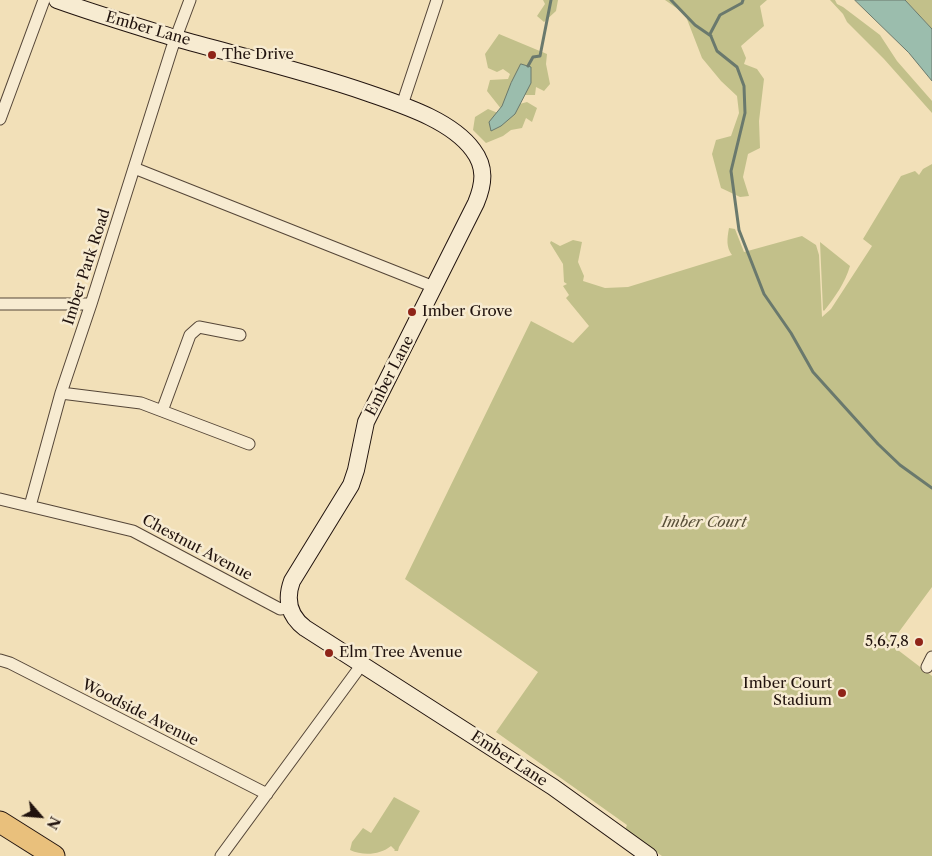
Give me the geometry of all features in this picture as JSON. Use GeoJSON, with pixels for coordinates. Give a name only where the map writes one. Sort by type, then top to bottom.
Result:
{"type":"FeatureCollection","features":[{"type":"Feature","properties":{"kind":"highway"},"geometry":{"type":"LineString","coordinates":[[0,822],[48,854]]}},
{"type":"Feature","properties":{"kind":"main road","name":"Ember Lane"},"geometry":{"type":"LineString","coordinates":[[57,0],[176,38],[297,71],[402,105],[438,122],[459,136],[478,156],[483,174],[483,183],[476,203],[366,422],[351,485],[292,581],[288,596],[289,608],[293,616],[305,628],[553,787],[649,856]]}},
{"type":"Feature","properties":{"kind":"street"},"geometry":{"type":"LineString","coordinates":[[0,119],[44,0]]}},
{"type":"Feature","properties":{"kind":"street"},"geometry":{"type":"LineString","coordinates":[[176,38],[190,0]]}},
{"type":"Feature","properties":{"kind":"street"},"geometry":{"type":"LineString","coordinates":[[402,105],[437,0]]}},
{"type":"Feature","properties":{"kind":"street","name":"Imber Park Road"},"geometry":{"type":"LineString","coordinates":[[30,506],[61,393],[176,38]]}},
{"type":"Feature","properties":{"kind":"street"},"geometry":{"type":"LineString","coordinates":[[134,168],[434,287]]}},
{"type":"Feature","properties":{"kind":"street"},"geometry":{"type":"LineString","coordinates":[[0,304],[91,304]]}},
{"type":"Feature","properties":{"kind":"street"},"geometry":{"type":"LineString","coordinates":[[162,411],[190,335],[199,327],[240,335]]}},
{"type":"Feature","properties":{"kind":"street"},"geometry":{"type":"LineString","coordinates":[[61,393],[141,402],[249,444]]}},
{"type":"Feature","properties":{"kind":"street","name":"Chestnut Avenue"},"geometry":{"type":"LineString","coordinates":[[0,499],[133,531],[280,609],[289,608]]}},
{"type":"Feature","properties":{"kind":"street","name":"Woodside Avenue"},"geometry":{"type":"LineString","coordinates":[[0,660],[266,794]]}},
{"type":"Feature","properties":{"kind":"street"},"geometry":{"type":"LineString","coordinates":[[220,856],[362,663]]}},
{"type":"Feature","properties":{"kind":"green space"},"geometry":{"type":"Polygon","coordinates":[[[543,0],[558,0],[556,11],[544,22],[537,16],[545,4],[543,0]]]}},
{"type":"Feature","properties":{"kind":"green space"},"geometry":{"type":"Polygon","coordinates":[[[665,0],[767,0],[760,6],[764,26],[741,46],[746,58],[744,64],[757,69],[764,79],[759,121],[760,148],[748,154],[743,177],[749,196],[740,197],[721,188],[712,154],[716,140],[731,136],[739,113],[737,96],[721,81],[702,58],[685,14],[665,0]]]}},
{"type":"Feature","properties":{"kind":"green space"},"geometry":{"type":"Polygon","coordinates":[[[830,0],[835,0],[837,4],[880,35],[897,61],[932,101],[932,113],[884,59],[847,22],[843,14],[830,0]]]}},
{"type":"Feature","properties":{"kind":"green space"},"geometry":{"type":"Polygon","coordinates":[[[905,0],[932,0],[932,29],[905,0]]]}},
{"type":"Feature","properties":{"kind":"green space"},"geometry":{"type":"Polygon","coordinates":[[[499,34],[547,54],[546,64],[550,84],[544,91],[536,87],[535,95],[510,95],[512,106],[527,102],[537,108],[532,122],[526,118],[522,128],[511,130],[503,136],[486,143],[473,130],[475,117],[488,109],[498,113],[502,110],[487,91],[490,80],[508,79],[510,74],[503,69],[497,72],[488,68],[485,54],[499,34]]]}},
{"type":"Feature","properties":{"kind":"green space","name":"Imber Court"},"geometry":{"type":"Polygon","coordinates":[[[932,164],[932,587],[890,644],[932,676],[932,856],[662,856],[625,830],[627,825],[496,732],[538,672],[405,579],[531,321],[573,343],[589,326],[566,298],[569,295],[563,286],[567,284],[564,282],[563,264],[550,243],[551,241],[560,246],[573,240],[582,242],[578,262],[584,276],[583,281],[605,288],[628,287],[732,255],[728,243],[729,228],[735,229],[744,252],[802,236],[816,245],[819,255],[822,317],[831,309],[872,246],[863,239],[901,176],[915,171],[919,175],[923,169],[932,164]]]}},
{"type":"Feature","properties":{"kind":"green space"},"geometry":{"type":"Polygon","coordinates":[[[820,242],[850,266],[839,290],[824,311],[823,310],[820,242]]]}},
{"type":"Feature","properties":{"kind":"green space"},"geometry":{"type":"Polygon","coordinates":[[[394,797],[420,811],[398,851],[394,851],[391,846],[371,854],[350,850],[352,842],[363,828],[371,833],[394,797]]]}},
{"type":"Feature","properties":{"kind":"shaded area"},"geometry":{"type":"Polygon","coordinates":[[[855,0],[905,0],[932,29],[932,81],[909,53],[855,0]]]}},
{"type":"Feature","properties":{"kind":"shaded area"},"geometry":{"type":"Polygon","coordinates":[[[521,64],[531,67],[531,83],[515,114],[501,126],[491,131],[489,122],[502,106],[521,64]]]}},
{"type":"Feature","properties":{"kind":"waterway"},"geometry":{"type":"LineString","coordinates":[[528,66],[533,57],[540,56],[551,0]]}},
{"type":"Feature","properties":{"kind":"waterway"},"geometry":{"type":"LineString","coordinates":[[671,0],[695,25],[711,36]]}},
{"type":"Feature","properties":{"kind":"waterway"},"geometry":{"type":"LineString","coordinates":[[743,0],[742,3],[720,15],[710,34],[717,51],[737,67],[744,86],[745,113],[731,171],[739,230],[764,294],[791,333],[813,372],[878,444],[900,465],[932,488]]}},
{"type":"Feature","properties":{"kind":"place","name":"The Drive"},"geometry":{"type":"Point","coordinates":[212,55]}},
{"type":"Feature","properties":{"kind":"place","name":"Imber Grove"},"geometry":{"type":"Point","coordinates":[412,312]}},
{"type":"Feature","properties":{"kind":"place","name":"5,6,7,8"},"geometry":{"type":"Point","coordinates":[919,642]}},
{"type":"Feature","properties":{"kind":"place","name":"Elm Tree Avenue"},"geometry":{"type":"Point","coordinates":[329,653]}},
{"type":"Feature","properties":{"kind":"place","name":"Imber Court Stadium"},"geometry":{"type":"Point","coordinates":[842,693]}}]}
